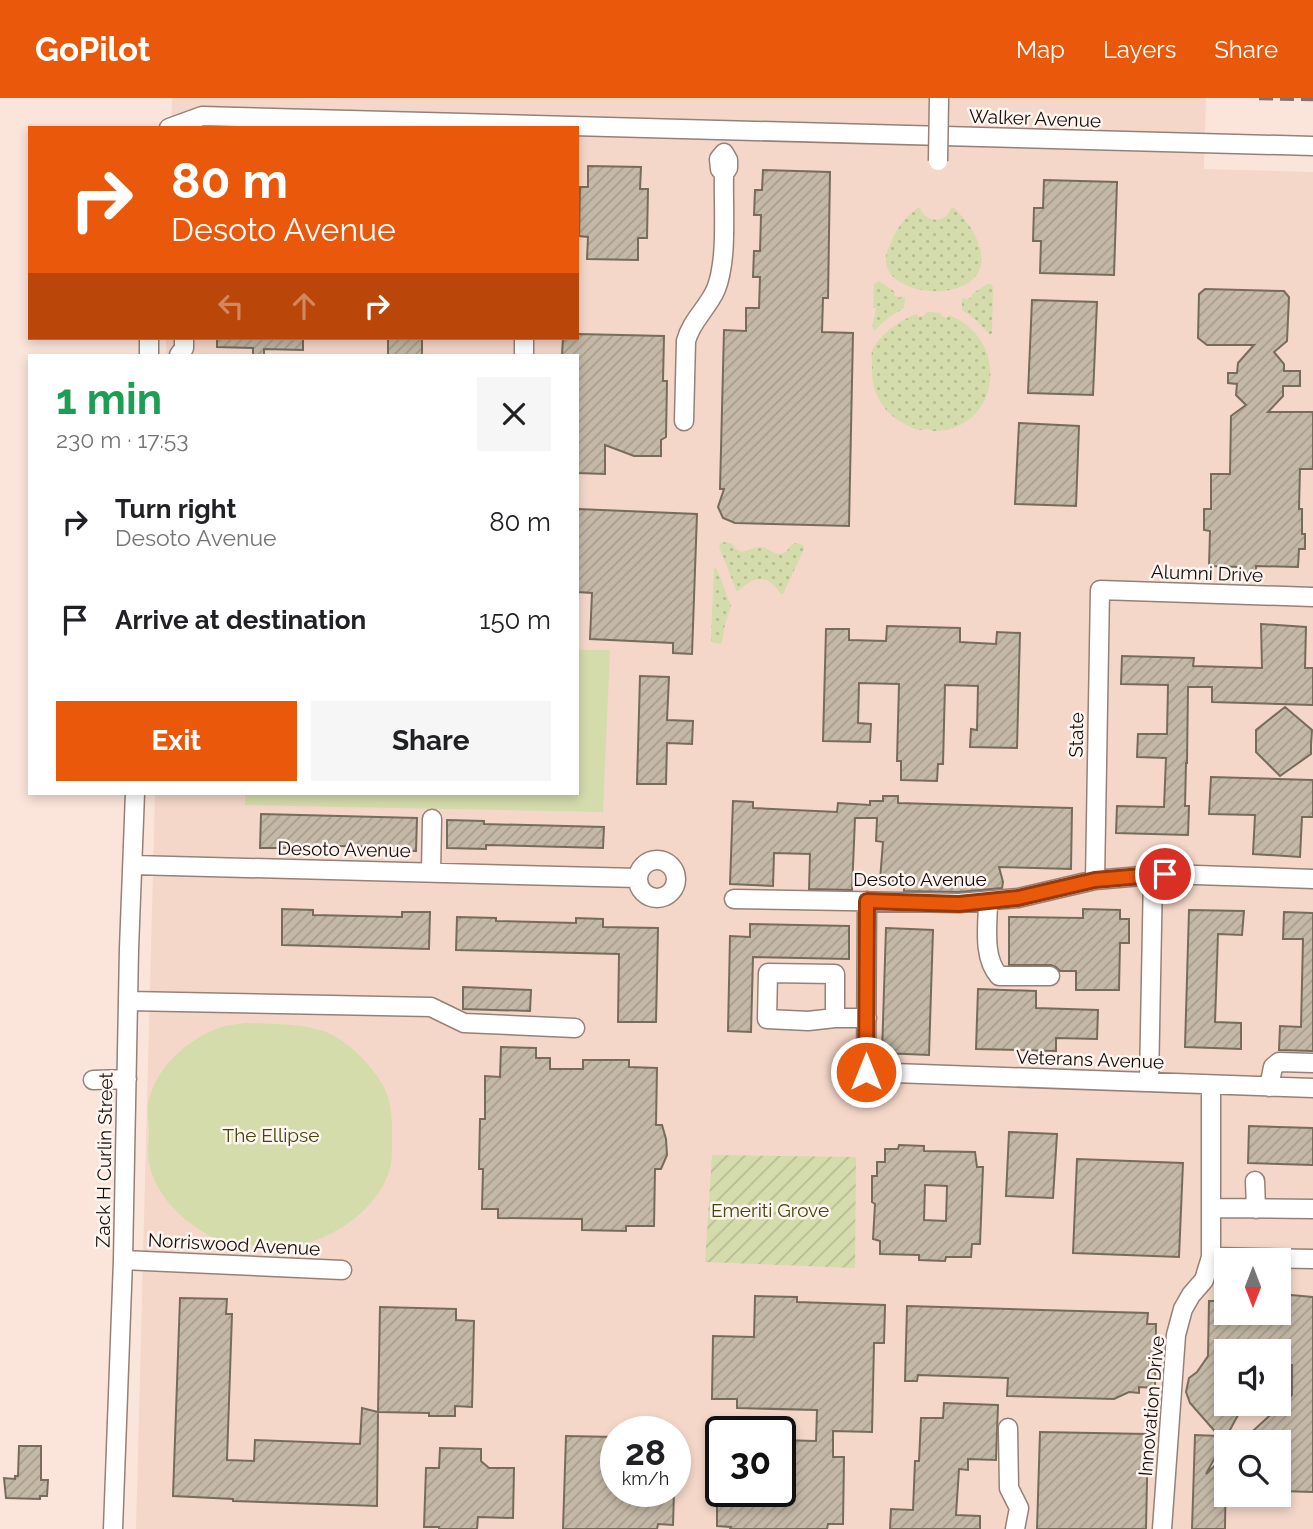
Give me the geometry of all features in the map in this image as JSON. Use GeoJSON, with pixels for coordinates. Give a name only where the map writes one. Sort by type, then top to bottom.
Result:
{"type":"FeatureCollection","features":[{"type":"Feature","properties":{"kind":"street"},"geometry":{"type":"LineString","coordinates":[[938,161],[939,98]]}},
{"type":"Feature","properties":{"kind":"street","name":"Walker Avenue"},"geometry":{"type":"LineString","coordinates":[[174,126],[202,116],[526,126]]}},
{"type":"Feature","properties":{"kind":"street","name":"Walker Avenue"},"geometry":{"type":"LineString","coordinates":[[579,127],[1313,146]]}},
{"type":"Feature","properties":{"kind":"street"},"geometry":{"type":"LineString","coordinates":[[684,421],[685,341],[688,331],[707,308],[720,277],[724,174],[729,168],[724,153],[724,130]]}},
{"type":"Feature","properties":{"kind":"street","name":"Alumni Drive"},"geometry":{"type":"LineString","coordinates":[[1100,590],[1313,597]]}},
{"type":"Feature","properties":{"kind":"street","name":"State"},"geometry":{"type":"LineString","coordinates":[[1095,880],[1100,590]]}},
{"type":"Feature","properties":{"kind":"street","name":"Zack H Curlin Street"},"geometry":{"type":"LineString","coordinates":[[113,1529],[135,795]]}},
{"type":"Feature","properties":{"kind":"street"},"geometry":{"type":"LineString","coordinates":[[431,872],[432,819]]}},
{"type":"Feature","properties":{"kind":"street","name":"Desoto Avenue"},"geometry":{"type":"LineString","coordinates":[[133,865],[638,878]]}},
{"type":"Feature","properties":{"kind":"street"},"geometry":{"type":"LineString","coordinates":[[1149,1082],[1153,875]]}},
{"type":"Feature","properties":{"kind":"street","name":"Desoto Avenue"},"geometry":{"type":"LineString","coordinates":[[734,899],[959,904],[1018,898],[1095,880],[1153,875],[1313,879]]}},
{"type":"Feature","properties":{"kind":"street"},"geometry":{"type":"LineString","coordinates":[[835,1018],[835,974],[768,973],[767,1020],[867,1018],[867,901]]}},
{"type":"Feature","properties":{"kind":"street"},"geometry":{"type":"LineString","coordinates":[[988,901],[988,946],[995,972],[999,976],[1050,976]]}},
{"type":"Feature","properties":{"kind":"street"},"geometry":{"type":"LineString","coordinates":[[128,1001],[431,1007],[464,1023],[575,1028]]}},
{"type":"Feature","properties":{"kind":"street","name":"Veterans Avenue"},"geometry":{"type":"LineString","coordinates":[[867,1018],[866,1072],[1313,1088]]}},
{"type":"Feature","properties":{"kind":"street"},"geometry":{"type":"LineString","coordinates":[[1269,1087],[1273,1066],[1279,1062],[1313,1063]]}},
{"type":"Feature","properties":{"kind":"street"},"geometry":{"type":"LineString","coordinates":[[93,1080],[127,1079]]}},
{"type":"Feature","properties":{"kind":"street","name":"Innovation Drive"},"geometry":{"type":"LineString","coordinates":[[1162,1529],[1176,1335],[1183,1309],[1204,1280],[1211,1257],[1211,1085]]}},
{"type":"Feature","properties":{"kind":"street"},"geometry":{"type":"LineString","coordinates":[[1255,1181],[1256,1209]]}},
{"type":"Feature","properties":{"kind":"street"},"geometry":{"type":"LineString","coordinates":[[1211,1208],[1313,1209]]}},
{"type":"Feature","properties":{"kind":"street"},"geometry":{"type":"LineString","coordinates":[[1211,1257],[1313,1259]]}},
{"type":"Feature","properties":{"kind":"street","name":"Norriswood Avenue"},"geometry":{"type":"LineString","coordinates":[[123,1260],[342,1270]]}},
{"type":"Feature","properties":{"kind":"street"},"geometry":{"type":"LineString","coordinates":[[1008,1428],[1009,1488],[1019,1508],[1015,1529]]}},
{"type":"Feature","properties":{"kind":"shaded area"},"geometry":{"type":"Polygon","coordinates":[[[172,98],[1206,98],[1204,169],[1313,172],[1313,1529],[136,1529],[155,795],[579,795],[579,354],[166,354],[166,340],[579,340],[579,126],[171,126],[172,98]]]}},
{"type":"Feature","properties":{"kind":"green space"},"geometry":{"type":"Polygon","coordinates":[[[920,208],[926,217],[936,220],[945,217],[951,208],[954,208],[966,221],[980,248],[981,266],[973,279],[958,288],[940,291],[905,285],[892,275],[886,256],[900,225],[920,208]]]}},
{"type":"Feature","properties":{"kind":"green space"},"geometry":{"type":"Polygon","coordinates":[[[879,281],[895,292],[894,295],[905,298],[904,308],[874,331],[874,284],[879,281]]]}},
{"type":"Feature","properties":{"kind":"green space"},"geometry":{"type":"Polygon","coordinates":[[[987,284],[993,287],[990,335],[962,310],[962,299],[972,297],[972,294],[987,284]]]}},
{"type":"Feature","properties":{"kind":"green space"},"geometry":{"type":"Polygon","coordinates":[[[932,312],[941,313],[941,316],[947,318],[949,315],[969,327],[983,344],[989,362],[990,382],[984,400],[973,416],[956,427],[934,431],[912,428],[890,413],[876,393],[872,376],[872,351],[880,339],[891,328],[911,316],[917,314],[918,317],[932,312]]]}},
{"type":"Feature","properties":{"kind":"green space"},"geometry":{"type":"Polygon","coordinates":[[[722,542],[731,543],[739,551],[762,547],[781,554],[796,543],[803,545],[804,549],[783,594],[765,579],[749,582],[737,592],[719,547],[722,542]]]}},
{"type":"Feature","properties":{"kind":"green space"},"geometry":{"type":"Polygon","coordinates":[[[714,568],[717,569],[731,606],[720,644],[712,642],[711,639],[714,568]]]}},
{"type":"Feature","properties":{"kind":"green space"},"geometry":{"type":"Polygon","coordinates":[[[579,650],[610,650],[603,812],[245,805],[245,795],[579,795],[579,650]]]}},
{"type":"Feature","properties":{"kind":"green space","name":"The Ellipse"},"geometry":{"type":"Polygon","coordinates":[[[247,1023],[287,1024],[326,1032],[336,1037],[372,1069],[384,1087],[390,1105],[391,1163],[378,1194],[354,1219],[307,1243],[291,1246],[249,1245],[227,1243],[214,1238],[189,1223],[168,1202],[159,1190],[149,1163],[148,1105],[156,1080],[182,1049],[204,1034],[247,1023]]]}},
{"type":"Feature","properties":{"kind":"green space","name":"Emeriti Grove"},"geometry":{"type":"Polygon","coordinates":[[[712,1155],[856,1157],[855,1268],[705,1262],[712,1155]]]}},
{"type":"Feature","properties":{"kind":"building"},"geometry":{"type":"Polygon","coordinates":[[[588,166],[641,167],[640,189],[648,189],[647,238],[638,238],[638,260],[587,259],[588,237],[579,236],[580,187],[588,187],[588,166]]]}},
{"type":"Feature","properties":{"kind":"building"},"geometry":{"type":"Polygon","coordinates":[[[763,170],[830,172],[828,298],[823,298],[822,332],[853,333],[849,526],[735,523],[723,518],[718,507],[724,489],[720,489],[724,330],[746,331],[746,308],[759,308],[760,277],[753,277],[754,251],[760,251],[761,215],[754,215],[755,190],[762,190],[763,170]]]}},
{"type":"Feature","properties":{"kind":"building"},"geometry":{"type":"Polygon","coordinates":[[[1044,180],[1117,182],[1114,275],[1040,273],[1041,241],[1033,241],[1034,208],[1043,208],[1044,180]]]}},
{"type":"Feature","properties":{"kind":"building"},"geometry":{"type":"Polygon","coordinates":[[[1205,289],[1284,291],[1289,297],[1287,341],[1274,352],[1284,364],[1284,371],[1300,371],[1300,386],[1283,386],[1283,396],[1268,412],[1313,412],[1313,469],[1300,469],[1299,509],[1302,509],[1305,549],[1299,549],[1298,567],[1256,566],[1256,576],[1242,576],[1242,567],[1209,566],[1210,531],[1204,530],[1204,509],[1211,509],[1211,474],[1230,474],[1231,416],[1246,405],[1236,395],[1237,384],[1228,383],[1228,373],[1237,373],[1238,363],[1254,345],[1207,345],[1198,338],[1199,294],[1205,289]]]}},
{"type":"Feature","properties":{"kind":"building"},"geometry":{"type":"Polygon","coordinates":[[[1032,300],[1097,302],[1093,395],[1028,393],[1032,300]]]}},
{"type":"Feature","properties":{"kind":"building"},"geometry":{"type":"Polygon","coordinates":[[[579,334],[664,336],[663,381],[667,381],[666,437],[661,440],[661,456],[634,456],[605,445],[605,474],[579,473],[579,354],[562,354],[563,340],[579,340],[579,334]]]}},
{"type":"Feature","properties":{"kind":"building"},"geometry":{"type":"Polygon","coordinates":[[[217,340],[303,340],[303,350],[264,349],[264,354],[253,354],[253,348],[217,347],[217,340]]]}},
{"type":"Feature","properties":{"kind":"building"},"geometry":{"type":"Polygon","coordinates":[[[388,340],[422,340],[422,354],[388,354],[388,340]]]}},
{"type":"Feature","properties":{"kind":"building"},"geometry":{"type":"Polygon","coordinates":[[[1019,423],[1079,426],[1076,506],[1015,504],[1019,423]]]}},
{"type":"Feature","properties":{"kind":"building"},"geometry":{"type":"Polygon","coordinates":[[[579,509],[697,514],[692,654],[673,653],[673,643],[590,639],[592,593],[579,592],[579,509]]]}},
{"type":"Feature","properties":{"kind":"building"},"geometry":{"type":"Polygon","coordinates":[[[1261,624],[1306,627],[1305,668],[1313,668],[1313,705],[1212,702],[1212,687],[1188,687],[1185,806],[1189,806],[1188,835],[1116,833],[1117,806],[1164,807],[1166,758],[1137,757],[1138,734],[1167,734],[1168,685],[1121,684],[1122,656],[1194,658],[1193,666],[1262,668],[1261,624]]]}},
{"type":"Feature","properties":{"kind":"building"},"geometry":{"type":"Polygon","coordinates":[[[887,626],[960,628],[960,642],[996,644],[997,632],[1020,633],[1017,748],[970,747],[971,729],[977,730],[978,686],[945,685],[943,764],[938,764],[937,781],[901,780],[901,761],[897,761],[899,684],[859,683],[858,723],[871,724],[870,742],[823,741],[826,629],[849,629],[849,640],[886,641],[887,626]]]}},
{"type":"Feature","properties":{"kind":"building"},"geometry":{"type":"Polygon","coordinates":[[[640,676],[669,677],[667,720],[693,721],[692,744],[667,743],[666,784],[637,784],[640,676]]]}},
{"type":"Feature","properties":{"kind":"building"},"geometry":{"type":"Polygon","coordinates":[[[1285,707],[1312,730],[1311,754],[1280,776],[1256,752],[1256,730],[1285,707]]]}},
{"type":"Feature","properties":{"kind":"building"},"geometry":{"type":"Polygon","coordinates":[[[1211,777],[1313,780],[1313,817],[1302,817],[1300,857],[1253,854],[1255,815],[1209,814],[1211,777]]]}},
{"type":"Feature","properties":{"kind":"building"},"geometry":{"type":"Polygon","coordinates":[[[883,796],[898,796],[898,803],[1072,808],[1071,869],[999,867],[1002,888],[959,892],[904,891],[904,881],[880,880],[883,842],[876,841],[877,818],[855,818],[852,890],[809,889],[810,854],[774,853],[773,886],[730,884],[733,801],[753,802],[753,808],[837,812],[838,803],[870,805],[870,801],[883,801],[883,796]]]}},
{"type":"Feature","properties":{"kind":"building"},"geometry":{"type":"Polygon","coordinates":[[[261,814],[417,818],[416,851],[387,851],[387,847],[288,845],[288,848],[260,848],[261,814]]]}},
{"type":"Feature","properties":{"kind":"building"},"geometry":{"type":"Polygon","coordinates":[[[447,820],[484,821],[484,824],[604,827],[603,848],[486,845],[486,849],[447,848],[447,820]]]}},
{"type":"Feature","properties":{"kind":"building"},"geometry":{"type":"Polygon","coordinates":[[[282,909],[313,910],[313,915],[402,917],[402,912],[430,912],[429,949],[282,945],[282,909]]]}},
{"type":"Feature","properties":{"kind":"building"},"geometry":{"type":"Polygon","coordinates":[[[1083,909],[1120,910],[1120,919],[1129,919],[1129,943],[1120,943],[1119,990],[1076,990],[1076,971],[1060,971],[1051,965],[1009,965],[1009,917],[1083,918],[1083,909]]]}},
{"type":"Feature","properties":{"kind":"building"},"geometry":{"type":"Polygon","coordinates":[[[1189,910],[1244,911],[1242,935],[1218,934],[1215,1022],[1241,1023],[1241,1049],[1185,1047],[1189,910]]]}},
{"type":"Feature","properties":{"kind":"building"},"geometry":{"type":"Polygon","coordinates":[[[1284,912],[1313,913],[1313,1051],[1279,1050],[1280,1026],[1301,1027],[1303,939],[1283,939],[1284,912]]]}},
{"type":"Feature","properties":{"kind":"building"},"geometry":{"type":"Polygon","coordinates":[[[457,917],[576,923],[576,918],[603,919],[603,927],[658,928],[656,1022],[618,1022],[619,954],[456,950],[457,917]]]}},
{"type":"Feature","properties":{"kind":"building"},"geometry":{"type":"Polygon","coordinates":[[[750,924],[849,926],[849,959],[753,957],[751,1032],[728,1031],[730,936],[750,937],[750,924]]]}},
{"type":"Feature","properties":{"kind":"building"},"geometry":{"type":"Polygon","coordinates":[[[886,928],[933,930],[929,1055],[882,1053],[886,928]]]}},
{"type":"Feature","properties":{"kind":"building"},"geometry":{"type":"Polygon","coordinates":[[[463,987],[531,990],[530,1011],[463,1009],[463,987]]]}},
{"type":"Feature","properties":{"kind":"building"},"geometry":{"type":"Polygon","coordinates":[[[978,989],[1036,991],[1036,1008],[1098,1010],[1097,1039],[1056,1038],[1056,1051],[976,1049],[978,989]]]}},
{"type":"Feature","properties":{"kind":"building"},"geometry":{"type":"Polygon","coordinates":[[[501,1047],[536,1048],[536,1058],[550,1058],[550,1069],[583,1069],[583,1060],[629,1060],[629,1067],[657,1068],[656,1125],[662,1125],[667,1155],[661,1169],[655,1169],[654,1226],[626,1226],[626,1231],[582,1230],[582,1219],[498,1218],[498,1209],[482,1209],[483,1169],[479,1169],[480,1119],[485,1119],[485,1076],[500,1077],[501,1047]]]}},
{"type":"Feature","properties":{"kind":"building"},"geometry":{"type":"Polygon","coordinates":[[[1249,1126],[1313,1128],[1313,1165],[1248,1163],[1249,1126]]]}},
{"type":"Feature","properties":{"kind":"building"},"geometry":{"type":"Polygon","coordinates":[[[1009,1132],[1057,1134],[1053,1198],[1006,1196],[1009,1132]]]}},
{"type":"Feature","properties":{"kind":"building"},"geometry":{"type":"Polygon","coordinates":[[[899,1145],[924,1146],[924,1151],[975,1152],[977,1167],[983,1167],[980,1244],[972,1244],[971,1257],[946,1257],[945,1261],[919,1260],[919,1255],[880,1254],[880,1241],[873,1239],[875,1204],[872,1202],[872,1176],[877,1176],[877,1162],[885,1162],[885,1149],[898,1149],[899,1145]],[[925,1185],[924,1220],[946,1221],[947,1186],[925,1185]]]}},
{"type":"Feature","properties":{"kind":"building"},"geometry":{"type":"Polygon","coordinates":[[[1077,1159],[1183,1163],[1179,1257],[1073,1253],[1077,1159]]]}},
{"type":"Feature","properties":{"kind":"building"},"geometry":{"type":"Polygon","coordinates":[[[1292,1295],[1313,1297],[1313,1492],[1291,1491],[1291,1430],[1254,1430],[1269,1416],[1291,1416],[1291,1339],[1214,1339],[1214,1416],[1237,1416],[1230,1430],[1214,1430],[1190,1403],[1186,1392],[1189,1378],[1197,1372],[1208,1356],[1209,1301],[1214,1301],[1214,1325],[1292,1325],[1292,1295]]]}},
{"type":"Feature","properties":{"kind":"building"},"geometry":{"type":"Polygon","coordinates":[[[755,1296],[797,1297],[797,1302],[885,1305],[884,1343],[874,1343],[872,1432],[833,1431],[833,1457],[844,1457],[843,1524],[828,1524],[827,1529],[730,1529],[731,1527],[717,1526],[717,1507],[796,1507],[796,1440],[816,1441],[817,1410],[737,1408],[737,1399],[712,1399],[713,1336],[754,1337],[755,1296]]]}},
{"type":"Feature","properties":{"kind":"building"},"geometry":{"type":"Polygon","coordinates":[[[180,1298],[227,1299],[226,1314],[232,1314],[227,1460],[254,1461],[255,1440],[360,1444],[362,1408],[378,1412],[377,1506],[173,1496],[180,1298]]]}},
{"type":"Feature","properties":{"kind":"building"},"geometry":{"type":"Polygon","coordinates":[[[907,1306],[1148,1313],[1147,1324],[1156,1324],[1155,1388],[1139,1387],[1139,1393],[1129,1392],[1114,1399],[1007,1396],[1008,1378],[918,1375],[917,1381],[905,1381],[907,1306]]]}},
{"type":"Feature","properties":{"kind":"building"},"geometry":{"type":"Polygon","coordinates":[[[380,1307],[456,1309],[456,1320],[474,1321],[472,1407],[455,1406],[455,1416],[378,1412],[380,1307]]]}},
{"type":"Feature","properties":{"kind":"building"},"geometry":{"type":"Polygon","coordinates":[[[944,1403],[998,1405],[996,1460],[968,1459],[968,1470],[959,1469],[956,1515],[980,1516],[980,1529],[890,1529],[891,1509],[913,1510],[915,1461],[919,1461],[921,1418],[943,1418],[944,1403]]]}},
{"type":"Feature","properties":{"kind":"building"},"geometry":{"type":"Polygon","coordinates":[[[1040,1432],[1148,1434],[1146,1529],[1037,1529],[1040,1432]]]}},
{"type":"Feature","properties":{"kind":"building"},"geometry":{"type":"Polygon","coordinates":[[[1195,1435],[1214,1436],[1214,1459],[1206,1474],[1214,1466],[1214,1507],[1225,1507],[1225,1529],[1192,1529],[1195,1435]]]}},
{"type":"Feature","properties":{"kind":"building"},"geometry":{"type":"Polygon","coordinates":[[[566,1436],[600,1437],[600,1507],[674,1507],[673,1525],[658,1524],[657,1529],[563,1529],[566,1436]]]}},
{"type":"Feature","properties":{"kind":"building"},"geometry":{"type":"Polygon","coordinates":[[[19,1446],[41,1446],[41,1480],[48,1480],[47,1496],[40,1496],[40,1499],[6,1498],[4,1478],[15,1479],[15,1476],[18,1476],[19,1446]]]}},
{"type":"Feature","properties":{"kind":"building"},"geometry":{"type":"Polygon","coordinates":[[[440,1448],[481,1449],[481,1461],[489,1468],[514,1468],[513,1518],[478,1517],[477,1529],[424,1527],[426,1468],[439,1468],[440,1448]]]}},
{"type":"Feature","properties":{"kind":"railway"},"geometry":{"type":"LineString","coordinates":[[1259,98],[1313,99]]}},
{"type":"Feature","properties":{"kind":"route"},"geometry":{"type":"LineString","coordinates":[[866,1072],[867,901],[959,904],[1018,898],[1095,880],[1165,874]]}}]}
